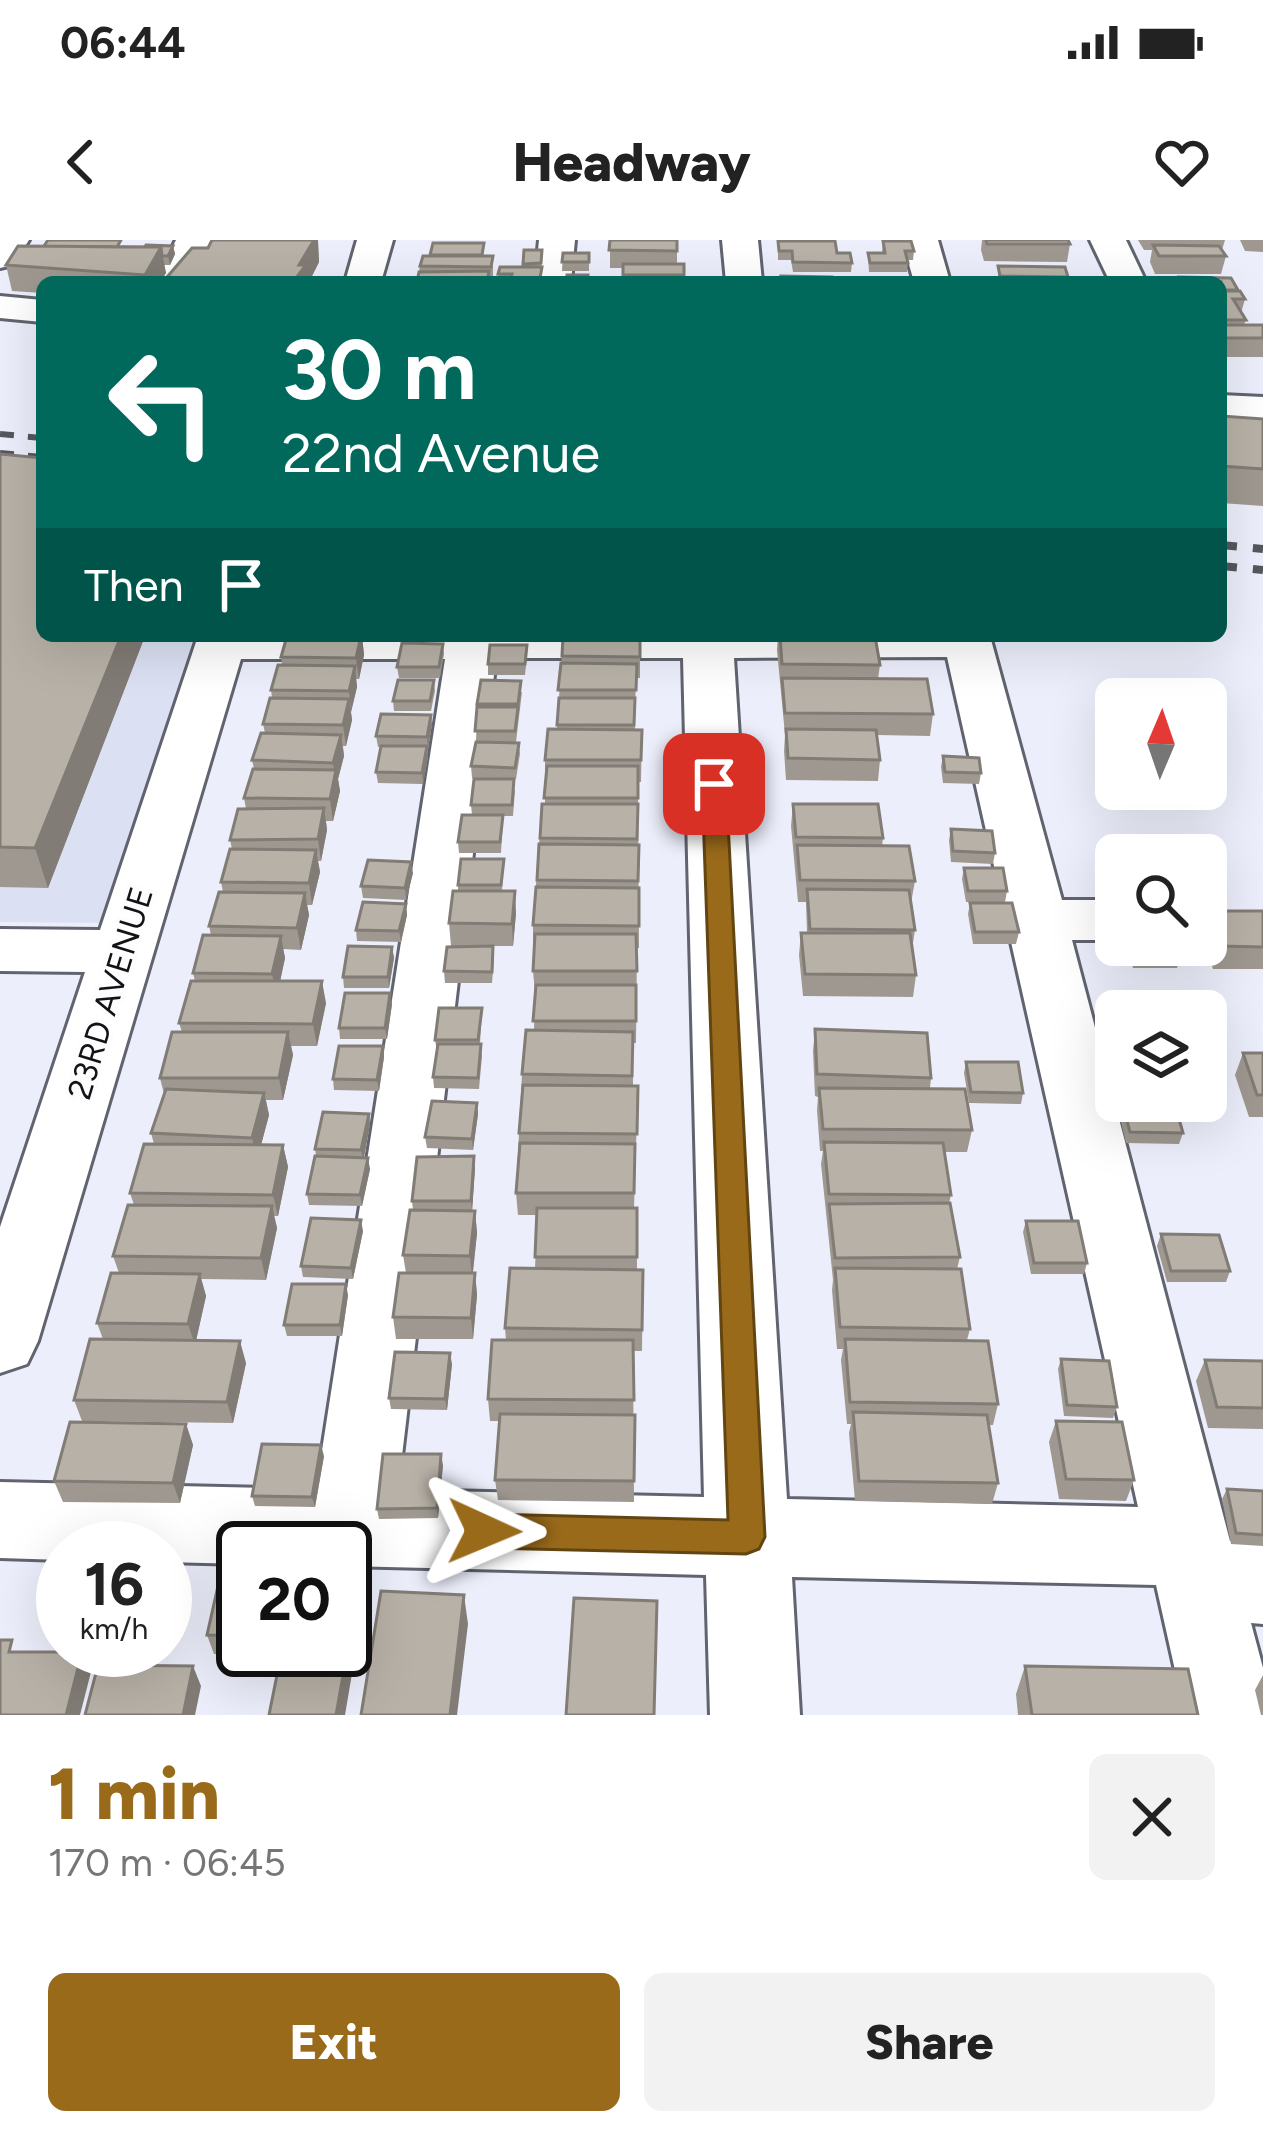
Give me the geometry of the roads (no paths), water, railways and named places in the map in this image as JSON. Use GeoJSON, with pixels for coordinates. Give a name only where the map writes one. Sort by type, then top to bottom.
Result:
{"type":"FeatureCollection","features":[{"type":"Feature","properties":{"kind":"street"},"geometry":{"type":"LineString","coordinates":[[0,256],[11,240]]}},
{"type":"Feature","properties":{"kind":"street"},"geometry":{"type":"LineString","coordinates":[[176,276],[194,240]]}},
{"type":"Feature","properties":{"kind":"street"},"geometry":{"type":"LineString","coordinates":[[365,276],[375,240]]}},
{"type":"Feature","properties":{"kind":"street"},"geometry":{"type":"LineString","coordinates":[[554,276],[557,240]]}},
{"type":"Feature","properties":{"kind":"street"},"geometry":{"type":"LineString","coordinates":[[740,240],[743,276]]}},
{"type":"Feature","properties":{"kind":"street"},"geometry":{"type":"LineString","coordinates":[[920,240],[930,276]]}},
{"type":"Feature","properties":{"kind":"street"},"geometry":{"type":"LineString","coordinates":[[1108,240],[1125,276]]}},
{"type":"Feature","properties":{"kind":"street"},"geometry":{"type":"LineString","coordinates":[[0,308],[36,310]]}},
{"type":"Feature","properties":{"kind":"street"},"geometry":{"type":"LineString","coordinates":[[1227,407],[1263,410]]}},
{"type":"Feature","properties":{"kind":"street","name":"23RD AVENUE"},"geometry":{"type":"LineString","coordinates":[[0,1341],[221,642]]}},
{"type":"Feature","properties":{"kind":"street"},"geometry":{"type":"LineString","coordinates":[[347,642],[968,642],[1036,920],[1216,1570],[1230,1715]]}},
{"type":"Feature","properties":{"kind":"street"},"geometry":{"type":"LineString","coordinates":[[708,643],[754,1715]]}},
{"type":"Feature","properties":{"kind":"street"},"geometry":{"type":"LineString","coordinates":[[353,1521],[472,644]]}},
{"type":"Feature","properties":{"kind":"street"},"geometry":{"type":"LineString","coordinates":[[1036,920],[1095,920]]}},
{"type":"Feature","properties":{"kind":"street"},"geometry":{"type":"LineString","coordinates":[[0,950],[123,951]]}},
{"type":"Feature","properties":{"kind":"street"},"geometry":{"type":"LineString","coordinates":[[0,1520],[216,1525]]}},
{"type":"Feature","properties":{"kind":"street"},"geometry":{"type":"LineString","coordinates":[[372,1528],[746,1537],[1216,1570]]}},
{"type":"Feature","properties":{"kind":"railway"},"geometry":{"type":"LineString","coordinates":[[0,434],[36,437]]}},
{"type":"Feature","properties":{"kind":"railway"},"geometry":{"type":"LineString","coordinates":[[0,453],[36,456]]}},
{"type":"Feature","properties":{"kind":"railway"},"geometry":{"type":"LineString","coordinates":[[1227,546],[1263,549]]}},
{"type":"Feature","properties":{"kind":"railway"},"geometry":{"type":"LineString","coordinates":[[1227,567],[1263,570]]}}]}
